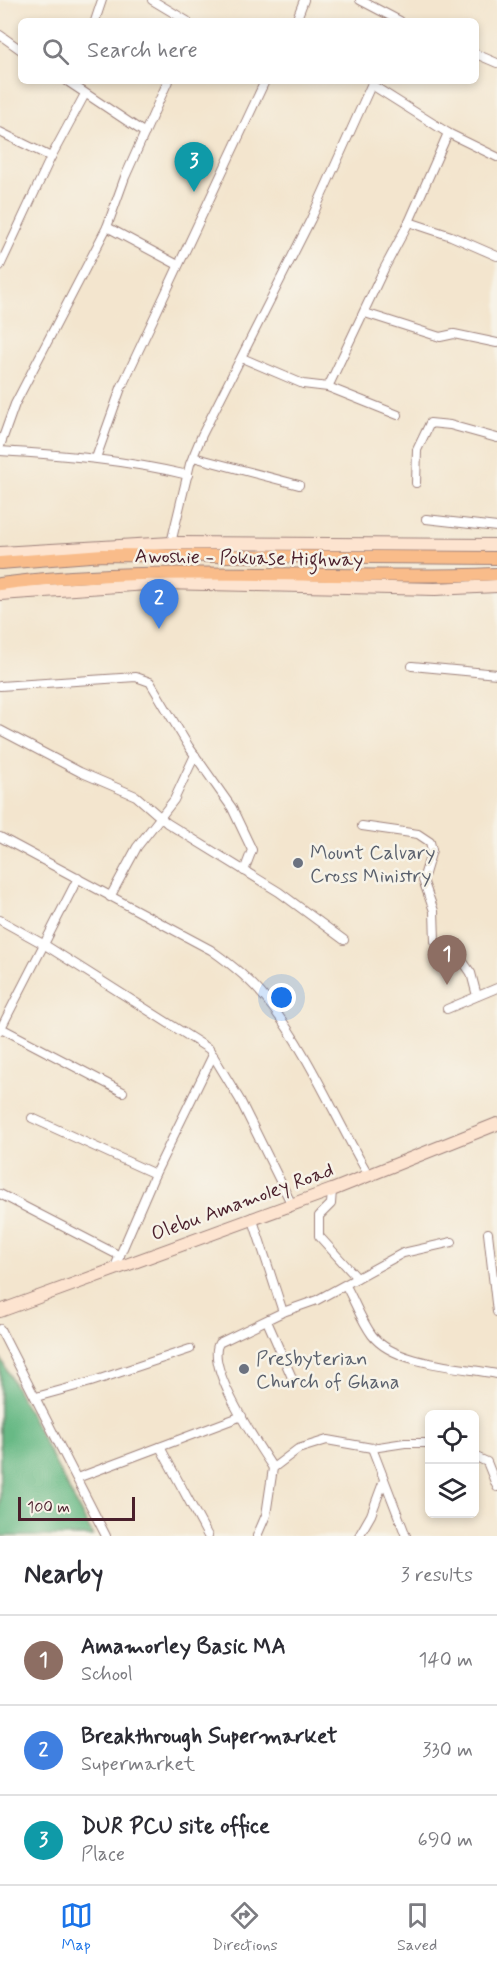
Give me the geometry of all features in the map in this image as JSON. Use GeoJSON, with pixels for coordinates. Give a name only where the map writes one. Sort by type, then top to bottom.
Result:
{"type":"FeatureCollection","features":[{"type":"Feature","properties":{"kind":"main road","name":"Awoshie - Pokuase Highway"},"geometry":{"type":"LineString","coordinates":[[0,563],[103,555],[497,558]]}},
{"type":"Feature","properties":{"kind":"main road"},"geometry":{"type":"LineString","coordinates":[[343,558],[344,576]]}},
{"type":"Feature","properties":{"kind":"main road","name":"Awoshie - Pokuase Highway"},"geometry":{"type":"LineString","coordinates":[[0,584],[141,574],[239,572],[344,576],[497,574]]}},
{"type":"Feature","properties":{"kind":"street"},"geometry":{"type":"LineString","coordinates":[[96,18],[102,0]]}},
{"type":"Feature","properties":{"kind":"street"},"geometry":{"type":"LineString","coordinates":[[152,0],[182,18]]}},
{"type":"Feature","properties":{"kind":"street"},"geometry":{"type":"LineString","coordinates":[[297,18],[304,0]]}},
{"type":"Feature","properties":{"kind":"street"},"geometry":{"type":"LineString","coordinates":[[360,0],[394,18]]}},
{"type":"Feature","properties":{"kind":"street"},"geometry":{"type":"LineString","coordinates":[[0,35],[18,48]]}},
{"type":"Feature","properties":{"kind":"street"},"geometry":{"type":"LineString","coordinates":[[479,55],[497,63]]}},
{"type":"Feature","properties":{"kind":"street"},"geometry":{"type":"LineString","coordinates":[[71,84],[145,133]]}},
{"type":"Feature","properties":{"kind":"street"},"geometry":{"type":"LineString","coordinates":[[0,447],[15,404],[106,227],[167,84]]}},
{"type":"Feature","properties":{"kind":"street"},"geometry":{"type":"LineString","coordinates":[[96,458],[121,388],[264,84]]}},
{"type":"Feature","properties":{"kind":"street"},"geometry":{"type":"LineString","coordinates":[[171,543],[193,457],[311,219],[373,84]]}},
{"type":"Feature","properties":{"kind":"street"},"geometry":{"type":"LineString","coordinates":[[374,84],[448,133],[497,157]]}},
{"type":"Feature","properties":{"kind":"street"},"geometry":{"type":"LineString","coordinates":[[0,266],[51,158],[85,94]]}},
{"type":"Feature","properties":{"kind":"street"},"geometry":{"type":"LineString","coordinates":[[0,132],[51,158]]}},
{"type":"Feature","properties":{"kind":"street"},"geometry":{"type":"LineString","coordinates":[[328,387],[409,222],[448,133]]}},
{"type":"Feature","properties":{"kind":"street"},"geometry":{"type":"LineString","coordinates":[[409,222],[451,236],[497,256]]}},
{"type":"Feature","properties":{"kind":"street"},"geometry":{"type":"LineString","coordinates":[[106,227],[178,265]]}},
{"type":"Feature","properties":{"kind":"street"},"geometry":{"type":"LineString","coordinates":[[365,314],[440,337],[454,334],[497,343]]}},
{"type":"Feature","properties":{"kind":"street"},"geometry":{"type":"LineString","coordinates":[[242,358],[303,384],[328,387],[398,416]]}},
{"type":"Feature","properties":{"kind":"street"},"geometry":{"type":"LineString","coordinates":[[416,483],[417,450],[430,423],[450,425],[497,438]]}},
{"type":"Feature","properties":{"kind":"street"},"geometry":{"type":"LineString","coordinates":[[0,451],[96,458],[147,465],[188,475]]}},
{"type":"Feature","properties":{"kind":"street"},"geometry":{"type":"LineString","coordinates":[[193,457],[299,484]]}},
{"type":"Feature","properties":{"kind":"street"},"geometry":{"type":"LineString","coordinates":[[426,519],[497,527]]}},
{"type":"Feature","properties":{"kind":"street"},"geometry":{"type":"LineString","coordinates":[[0,553],[171,543],[497,545]]}},
{"type":"Feature","properties":{"kind":"street"},"geometry":{"type":"LineString","coordinates":[[0,594],[162,583],[435,589],[497,586]]}},
{"type":"Feature","properties":{"kind":"street"},"geometry":{"type":"LineString","coordinates":[[412,666],[497,674]]}},
{"type":"Feature","properties":{"kind":"street"},"geometry":{"type":"LineString","coordinates":[[0,686],[136,677],[150,682],[195,755],[232,808],[250,843],[252,856],[244,871]]}},
{"type":"Feature","properties":{"kind":"street"},"geometry":{"type":"LineString","coordinates":[[0,730],[80,772],[136,796],[161,816],[279,892],[344,940]]}},
{"type":"Feature","properties":{"kind":"street"},"geometry":{"type":"LineString","coordinates":[[110,897],[137,847],[174,800],[195,755]]}},
{"type":"Feature","properties":{"kind":"street"},"geometry":{"type":"LineString","coordinates":[[363,826],[418,834],[430,842],[432,850],[423,880],[434,911],[435,941],[442,954],[464,963],[471,973],[477,996]]}},
{"type":"Feature","properties":{"kind":"street"},"geometry":{"type":"LineString","coordinates":[[0,837],[211,950],[237,969],[258,989],[291,1035],[368,1174]]}},
{"type":"Feature","properties":{"kind":"street"},"geometry":{"type":"LineString","coordinates":[[78,878],[0,1029],[123,1092]]}},
{"type":"Feature","properties":{"kind":"street"},"geometry":{"type":"LineString","coordinates":[[0,920],[45,945],[201,1042],[213,1055],[240,1100],[291,1203]]}},
{"type":"Feature","properties":{"kind":"street"},"geometry":{"type":"LineString","coordinates":[[447,1009],[497,988]]}},
{"type":"Feature","properties":{"kind":"street"},"geometry":{"type":"LineString","coordinates":[[114,1269],[155,1174],[213,1055]]}},
{"type":"Feature","properties":{"kind":"street"},"geometry":{"type":"LineString","coordinates":[[32,1118],[155,1174]]}},
{"type":"Feature","properties":{"kind":"street","name":"Olebu Amamoley Road"},"geometry":{"type":"LineString","coordinates":[[0,1311],[252,1217],[332,1190],[497,1124]]}},
{"type":"Feature","properties":{"kind":"street"},"geometry":{"type":"LineString","coordinates":[[332,1190],[331,1204],[319,1216],[320,1236],[357,1278]]}},
{"type":"Feature","properties":{"kind":"street"},"geometry":{"type":"LineString","coordinates":[[0,1194],[120,1256]]}},
{"type":"Feature","properties":{"kind":"street"},"geometry":{"type":"LineString","coordinates":[[252,1217],[283,1312]]}},
{"type":"Feature","properties":{"kind":"street"},"geometry":{"type":"LineString","coordinates":[[488,1233],[497,1312]]}},
{"type":"Feature","properties":{"kind":"street"},"geometry":{"type":"LineString","coordinates":[[257,1536],[266,1515],[273,1468],[219,1371],[215,1353],[222,1340],[346,1286],[403,1253],[452,1242]]}},
{"type":"Feature","properties":{"kind":"street"},"geometry":{"type":"LineString","coordinates":[[346,1286],[372,1335],[387,1349],[417,1360],[497,1374]]}},
{"type":"Feature","properties":{"kind":"street"},"geometry":{"type":"LineString","coordinates":[[267,1321],[293,1380]]}},
{"type":"Feature","properties":{"kind":"street"},"geometry":{"type":"LineString","coordinates":[[0,1329],[106,1536]]}},
{"type":"Feature","properties":{"kind":"street"},"geometry":{"type":"LineString","coordinates":[[36,1397],[92,1382],[190,1349]]}},
{"type":"Feature","properties":{"kind":"street"},"geometry":{"type":"LineString","coordinates":[[77,1478],[242,1416]]}},
{"type":"Feature","properties":{"kind":"street"},"geometry":{"type":"LineString","coordinates":[[273,1468],[298,1449],[327,1440],[372,1448],[405,1443],[425,1443]]}},
{"type":"Feature","properties":{"kind":"street"},"geometry":{"type":"LineString","coordinates":[[160,1447],[208,1536]]}},
{"type":"Feature","properties":{"kind":"street"},"geometry":{"type":"LineString","coordinates":[[372,1448],[406,1536]]}},
{"type":"Feature","properties":{"kind":"street"},"geometry":{"type":"LineString","coordinates":[[479,1458],[497,1463]]}},
{"type":"Feature","properties":{"kind":"street"},"geometry":{"type":"LineString","coordinates":[[487,1462],[497,1487]]}},
{"type":"Feature","properties":{"kind":"street"},"geometry":{"type":"LineString","coordinates":[[360,1536],[371,1515],[384,1480]]}},
{"type":"Feature","properties":{"kind":"green space"},"geometry":{"type":"Polygon","coordinates":[[[0,1357],[93,1536],[0,1536],[0,1357]]]}},
{"type":"Feature","properties":{"kind":"place","name":"DUR PCU site office"},"geometry":{"type":"Point","coordinates":[194,192]}},
{"type":"Feature","properties":{"kind":"place","name":"Breakthrough Supermarket"},"geometry":{"type":"Point","coordinates":[159,629]}},
{"type":"Feature","properties":{"kind":"place","name":"Mount Calvary Cross Ministry"},"geometry":{"type":"Point","coordinates":[298,863]}},
{"type":"Feature","properties":{"kind":"place","name":"Amamorley Basic MA"},"geometry":{"type":"Point","coordinates":[447,985]}},
{"type":"Feature","properties":{"kind":"place","name":"Presbyterian Church of Ghana"},"geometry":{"type":"Point","coordinates":[244,1369]}}]}
